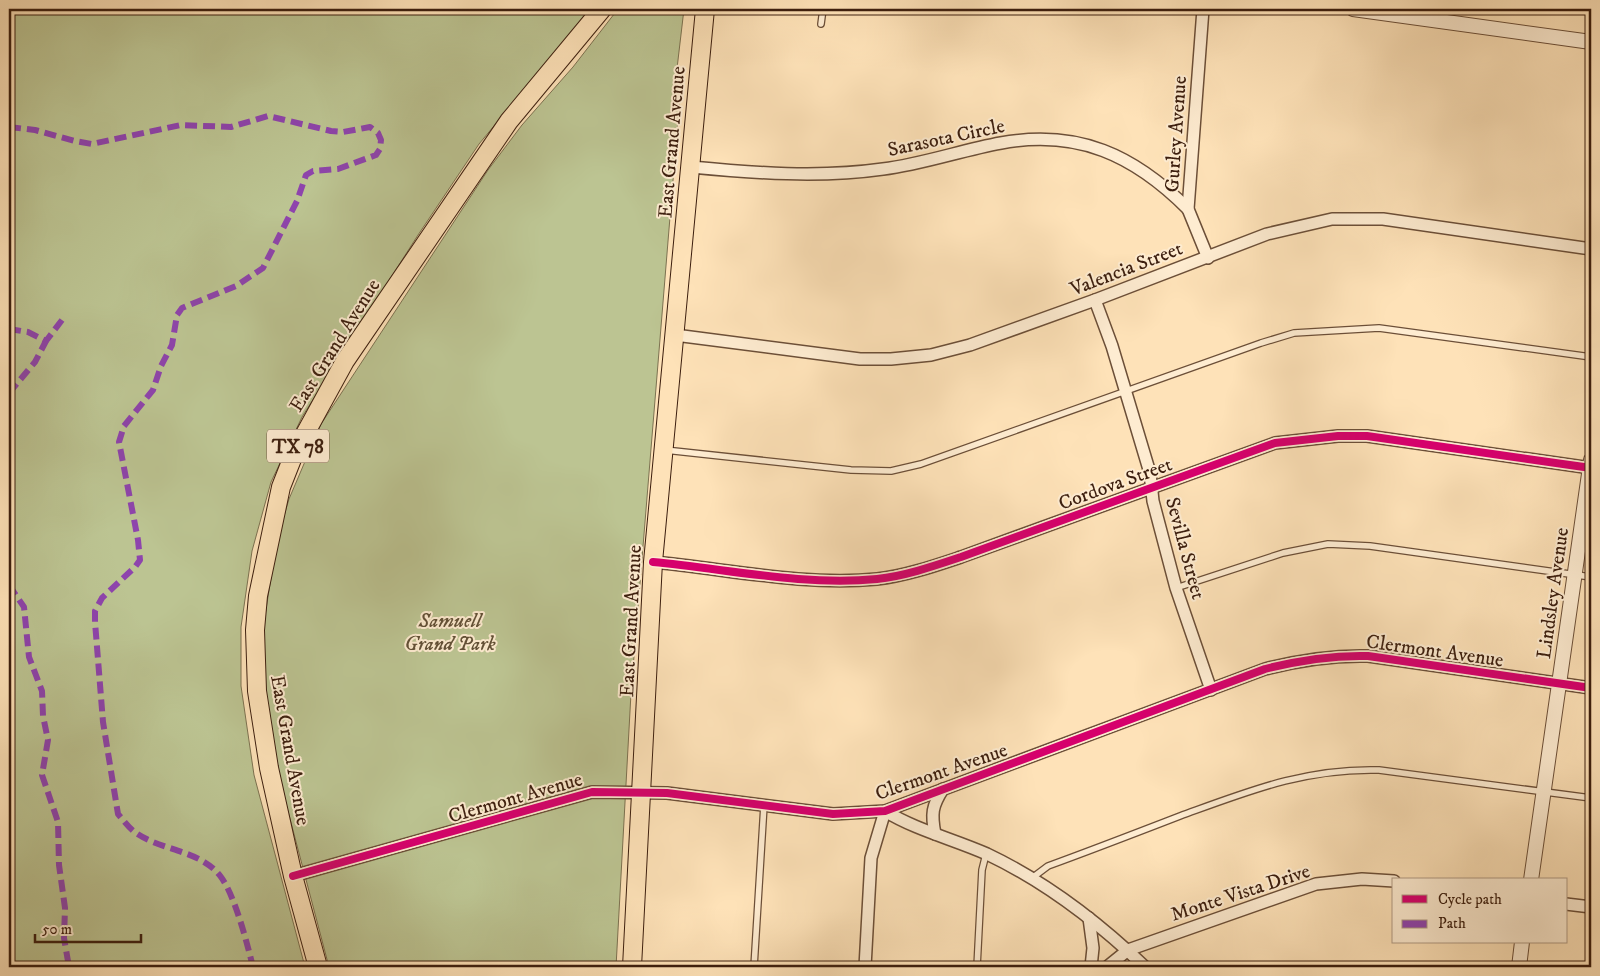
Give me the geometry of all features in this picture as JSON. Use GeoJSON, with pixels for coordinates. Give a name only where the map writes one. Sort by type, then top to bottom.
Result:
{"type":"FeatureCollection","features":[{"type":"Feature","properties":{"kind":"main road","name":"East Grand Avenue"},"geometry":{"type":"LineString","coordinates":[[318,967],[293,876],[269,768],[257,691],[255,658],[258,596],[281,487],[294,454],[345,361],[509,121],[602,9]]}},
{"type":"Feature","properties":{"kind":"main road","name":"East Grand Avenue"},"geometry":{"type":"LineString","coordinates":[[632,967],[653,562],[705,9]]}},
{"type":"Feature","properties":{"kind":"street","name":"Gurley Avenue"},"geometry":{"type":"LineString","coordinates":[[1203,9],[1188,209],[1208,258]]}},
{"type":"Feature","properties":{"kind":"street"},"geometry":{"type":"LineString","coordinates":[[1353,9],[1591,42]]}},
{"type":"Feature","properties":{"kind":"street","name":"Sarasota Circle"},"geometry":{"type":"LineString","coordinates":[[691,167],[742,172],[847,173],[884,169],[1002,143],[1032,139],[1062,139],[1108,151],[1140,168],[1167,188],[1188,209]]}},
{"type":"Feature","properties":{"kind":"street","name":"Valencia Street"},"geometry":{"type":"LineString","coordinates":[[675,335],[829,356],[891,359],[931,355],[970,345],[1095,300],[1267,234],[1332,219],[1383,219],[1591,249]]}},
{"type":"Feature","properties":{"kind":"street","name":"Sevilla Street"},"geometry":{"type":"LineString","coordinates":[[1095,300],[1126,392],[1150,472],[1151,487],[1176,588],[1211,690]]}},
{"type":"Feature","properties":{"kind":"street","name":"Cordova Street"},"geometry":{"type":"LineString","coordinates":[[653,562],[790,579],[832,582],[878,579],[922,570],[961,557],[1275,443],[1338,436],[1367,436],[1591,465]]}},
{"type":"Feature","properties":{"kind":"street","name":"Lindsley Avenue"},"geometry":{"type":"LineString","coordinates":[[1532,878],[1591,465]]}},
{"type":"Feature","properties":{"kind":"street","name":"Clermont Avenue"},"geometry":{"type":"LineString","coordinates":[[293,876],[578,794],[642,791],[833,814],[885,811],[1265,670],[1298,661],[1332,656],[1368,656],[1591,688]]}},
{"type":"Feature","properties":{"kind":"street"},"geometry":{"type":"LineString","coordinates":[[935,834],[931,815],[934,803],[943,789]]}},
{"type":"Feature","properties":{"kind":"street"},"geometry":{"type":"LineString","coordinates":[[865,967],[871,858],[885,811],[907,824],[986,854],[1032,878],[1090,918],[1145,967]]}},
{"type":"Feature","properties":{"kind":"street","name":"Monte Vista Drive"},"geometry":{"type":"LineString","coordinates":[[1107,967],[1128,950],[1316,884],[1362,879],[1392,881]]}},
{"type":"Feature","properties":{"kind":"street"},"geometry":{"type":"LineString","coordinates":[[1568,904],[1591,907]]}},
{"type":"Feature","properties":{"kind":"street"},"geometry":{"type":"LineString","coordinates":[[1090,918],[1091,967]]}},
{"type":"Feature","properties":{"kind":"street"},"geometry":{"type":"LineString","coordinates":[[1519,967],[1522,944]]}},
{"type":"Feature","properties":{"kind":"lane"},"geometry":{"type":"LineString","coordinates":[[821,24],[822,9]]}},
{"type":"Feature","properties":{"kind":"lane"},"geometry":{"type":"LineString","coordinates":[[663,450],[852,470],[890,471],[921,464],[1294,333],[1379,328],[1591,357]]}},
{"type":"Feature","properties":{"kind":"lane"},"geometry":{"type":"LineString","coordinates":[[1176,588],[1283,553],[1328,544],[1370,546],[1591,578]]}},
{"type":"Feature","properties":{"kind":"lane"},"geometry":{"type":"LineString","coordinates":[[1032,878],[1048,866],[1229,798],[1293,777],[1345,769],[1379,770],[1591,798]]}},
{"type":"Feature","properties":{"kind":"lane"},"geometry":{"type":"LineString","coordinates":[[754,967],[764,805]]}},
{"type":"Feature","properties":{"kind":"lane"},"geometry":{"type":"LineString","coordinates":[[977,967],[982,870],[986,854]]}},
{"type":"Feature","properties":{"kind":"green space"},"geometry":{"type":"Polygon","coordinates":[[[9,9],[591,9],[479,144],[418,235],[302,417],[271,482],[252,551],[241,627],[241,686],[254,775],[305,967],[9,967],[9,9]]]}},
{"type":"Feature","properties":{"kind":"green space","name":"Samuell Grand Park"},"geometry":{"type":"Polygon","coordinates":[[[618,9],[684,9],[676,77],[680,95],[631,693],[616,967],[329,967],[269,739],[262,655],[264,622],[277,540],[289,499],[321,424],[488,170],[522,125],[573,67],[618,9]]]}},
{"type":"Feature","properties":{"kind":"marked path"},"geometry":{"type":"LineString","coordinates":[[9,127],[35,130],[92,144],[181,125],[231,127],[268,116],[331,131],[343,132],[370,127],[378,133],[381,140],[380,149],[376,155],[338,169],[313,171],[306,175],[297,201],[263,268],[236,286],[182,308],[177,315],[172,345],[161,366],[153,390],[124,426],[119,442],[138,540],[140,560],[102,598],[95,611],[103,722],[118,814],[136,833],[157,844],[203,861],[221,877],[236,907],[253,967]]}},
{"type":"Feature","properties":{"kind":"marked path"},"geometry":{"type":"LineString","coordinates":[[9,329],[28,332],[46,341],[62,320]]}},
{"type":"Feature","properties":{"kind":"marked path"},"geometry":{"type":"LineString","coordinates":[[9,393],[35,362],[46,341]]}},
{"type":"Feature","properties":{"kind":"marked path"},"geometry":{"type":"LineString","coordinates":[[9,585],[24,607],[29,657],[42,691],[43,716],[48,740],[42,775],[58,822],[59,865],[65,908],[64,938],[69,967]]}},
{"type":"Feature","properties":{"kind":"cycle path"},"geometry":{"type":"LineString","coordinates":[[653,562],[793,579],[849,581],[888,578],[961,557],[1275,443],[1338,436],[1367,436],[1591,468]]}},
{"type":"Feature","properties":{"kind":"cycle path"},"geometry":{"type":"LineString","coordinates":[[293,876],[592,792],[667,793],[833,814],[885,811],[1265,669],[1316,659],[1368,656],[1591,688]]}}]}
